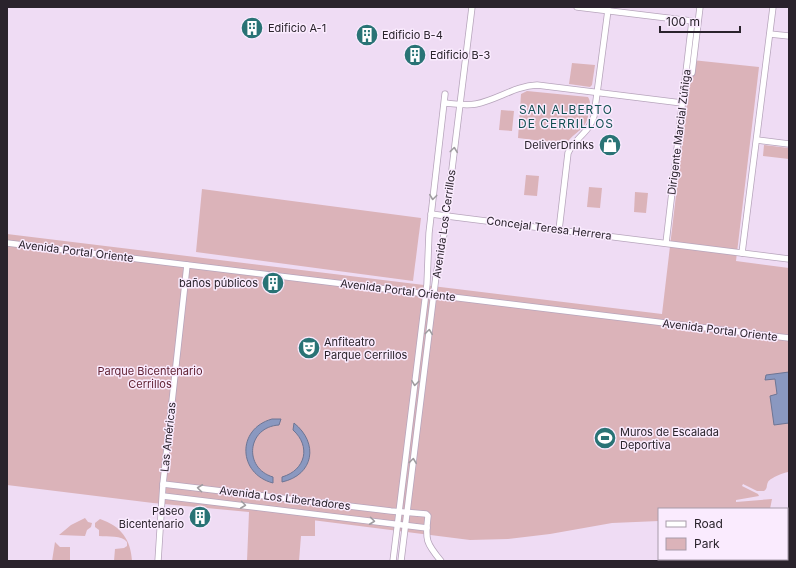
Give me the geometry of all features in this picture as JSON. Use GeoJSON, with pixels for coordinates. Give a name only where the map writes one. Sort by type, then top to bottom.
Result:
{"type":"FeatureCollection","features":[{"type":"Feature","properties":{"kind":"street","name":"Avenida Los Cerrillos"},"geometry":{"type":"LineString","coordinates":[[401,561],[433,295],[446,216],[472,7]]}},
{"type":"Feature","properties":{"kind":"street"},"geometry":{"type":"LineString","coordinates":[[559,230],[568,153],[571,146],[586,132],[592,123],[608,10],[578,7]]}},
{"type":"Feature","properties":{"kind":"street"},"geometry":{"type":"LineString","coordinates":[[692,73],[700,7]]}},
{"type":"Feature","properties":{"kind":"street"},"geometry":{"type":"LineString","coordinates":[[742,253],[773,7]]}},
{"type":"Feature","properties":{"kind":"street","name":"Dirigente Marcial Zúñiga"},"geometry":{"type":"LineString","coordinates":[[608,10],[692,21],[666,243]]}},
{"type":"Feature","properties":{"kind":"street"},"geometry":{"type":"LineString","coordinates":[[770,34],[789,36]]}},
{"type":"Feature","properties":{"kind":"street"},"geometry":{"type":"LineString","coordinates":[[445,103],[468,105],[482,102],[529,86],[545,85],[682,103]]}},
{"type":"Feature","properties":{"kind":"street","name":"Avenida Los Cerrillos"},"geometry":{"type":"LineString","coordinates":[[393,561],[426,294],[429,233],[445,94]]}},
{"type":"Feature","properties":{"kind":"street"},"geometry":{"type":"LineString","coordinates":[[757,140],[789,144]]}},
{"type":"Feature","properties":{"kind":"street","name":"Concejal Teresa Herrera"},"geometry":{"type":"LineString","coordinates":[[431,214],[789,259]]}},
{"type":"Feature","properties":{"kind":"street","name":"Avenida Portal Oriente"},"geometry":{"type":"LineString","coordinates":[[7,243],[789,338]]}},
{"type":"Feature","properties":{"kind":"street","name":"Las Américas"},"geometry":{"type":"LineString","coordinates":[[158,561],[163,484],[187,265]]}},
{"type":"Feature","properties":{"kind":"street","name":"Avenida Los Libertadores"},"geometry":{"type":"LineString","coordinates":[[163,484],[426,514],[428,516],[426,528],[163,496]]}},
{"type":"Feature","properties":{"kind":"street"},"geometry":{"type":"LineString","coordinates":[[426,528],[426,538],[441,561]]}},
{"type":"Feature","properties":{"kind":"green space","name":"Parque Bicentenario Cerrillos"},"geometry":{"type":"Polygon","coordinates":[[[692,60],[759,67],[736,261],[789,268],[789,472],[769,480],[764,491],[757,491],[743,484],[742,486],[758,494],[759,496],[736,500],[736,502],[772,499],[770,508],[658,508],[658,521],[612,523],[550,534],[508,539],[470,540],[315,520],[315,536],[301,536],[299,561],[247,561],[249,512],[153,503],[7,485],[7,234],[662,314],[692,60]]]}},
{"type":"Feature","properties":{"kind":"green space"},"geometry":{"type":"Polygon","coordinates":[[[572,63],[595,65],[592,85],[590,87],[569,84],[572,63]]]}},
{"type":"Feature","properties":{"kind":"green space"},"geometry":{"type":"Polygon","coordinates":[[[527,91],[588,97],[590,100],[590,105],[586,122],[566,144],[518,138],[521,94],[527,91]]]}},
{"type":"Feature","properties":{"kind":"green space"},"geometry":{"type":"Polygon","coordinates":[[[501,110],[514,111],[512,131],[499,130],[501,110]]]}},
{"type":"Feature","properties":{"kind":"green space"},"geometry":{"type":"Polygon","coordinates":[[[764,145],[789,148],[789,159],[763,156],[764,145]]]}},
{"type":"Feature","properties":{"kind":"green space"},"geometry":{"type":"Polygon","coordinates":[[[526,175],[539,176],[537,196],[524,195],[526,175]]]}},
{"type":"Feature","properties":{"kind":"green space"},"geometry":{"type":"Polygon","coordinates":[[[589,187],[602,188],[600,208],[587,207],[589,187]]]}},
{"type":"Feature","properties":{"kind":"green space"},"geometry":{"type":"Polygon","coordinates":[[[202,189],[421,218],[413,281],[196,252],[202,189]]]}},
{"type":"Feature","properties":{"kind":"green space"},"geometry":{"type":"Polygon","coordinates":[[[635,192],[648,193],[646,213],[634,212],[635,192]]]}},
{"type":"Feature","properties":{"kind":"green space"},"geometry":{"type":"Polygon","coordinates":[[[85,518],[88,522],[92,523],[85,536],[59,535],[71,525],[85,518]]]}},
{"type":"Feature","properties":{"kind":"green space"},"geometry":{"type":"Polygon","coordinates":[[[100,519],[114,526],[124,535],[130,547],[132,561],[114,561],[115,549],[124,548],[127,546],[127,542],[118,537],[99,536],[99,530],[95,527],[95,523],[100,519]]]}},
{"type":"Feature","properties":{"kind":"green space"},"geometry":{"type":"Polygon","coordinates":[[[55,542],[60,547],[70,547],[70,560],[52,561],[55,542]]]}},
{"type":"Feature","properties":{"kind":"water"},"geometry":{"type":"Polygon","coordinates":[[[789,372],[789,423],[774,425],[770,396],[777,394],[775,379],[765,380],[766,375],[789,372]]]}},
{"type":"Feature","properties":{"kind":"water"},"geometry":{"type":"Polygon","coordinates":[[[272,419],[281,419],[279,425],[268,427],[260,433],[255,440],[253,457],[263,472],[273,477],[273,483],[261,478],[253,471],[248,461],[246,451],[247,441],[252,432],[260,424],[272,419]]]}},
{"type":"Feature","properties":{"kind":"water"},"geometry":{"type":"Polygon","coordinates":[[[294,423],[302,431],[307,440],[310,449],[309,457],[306,466],[301,473],[282,482],[282,477],[290,474],[296,469],[301,463],[303,457],[304,450],[302,443],[299,436],[293,430],[294,423]]]}},
{"type":"Feature","properties":{"kind":"place","name":"Edificio A-1"},"geometry":{"type":"Point","coordinates":[252,28]}},
{"type":"Feature","properties":{"kind":"place","name":"Edificio B-4"},"geometry":{"type":"Point","coordinates":[367,35]}},
{"type":"Feature","properties":{"kind":"place","name":"Edificio B-3"},"geometry":{"type":"Point","coordinates":[415,55]}},
{"type":"Feature","properties":{"kind":"place","name":"DeliverDrinks"},"geometry":{"type":"Point","coordinates":[610,145]}},
{"type":"Feature","properties":{"kind":"place","name":"baños públicos"},"geometry":{"type":"Point","coordinates":[273,283]}},
{"type":"Feature","properties":{"kind":"place","name":"Anfiteatro Parque Cerrillos"},"geometry":{"type":"Point","coordinates":[309,348]}},
{"type":"Feature","properties":{"kind":"place","name":"Muros de Escalada Deportiva"},"geometry":{"type":"Point","coordinates":[605,438]}},
{"type":"Feature","properties":{"kind":"place","name":"Paseo Bicentenario"},"geometry":{"type":"Point","coordinates":[200,517]}},
{"type":"Feature","properties":{"kind":"district","name":"SAN ALBERTO DE CERRILLOS"},"geometry":{"type":"Point","coordinates":[566,117]}}]}
